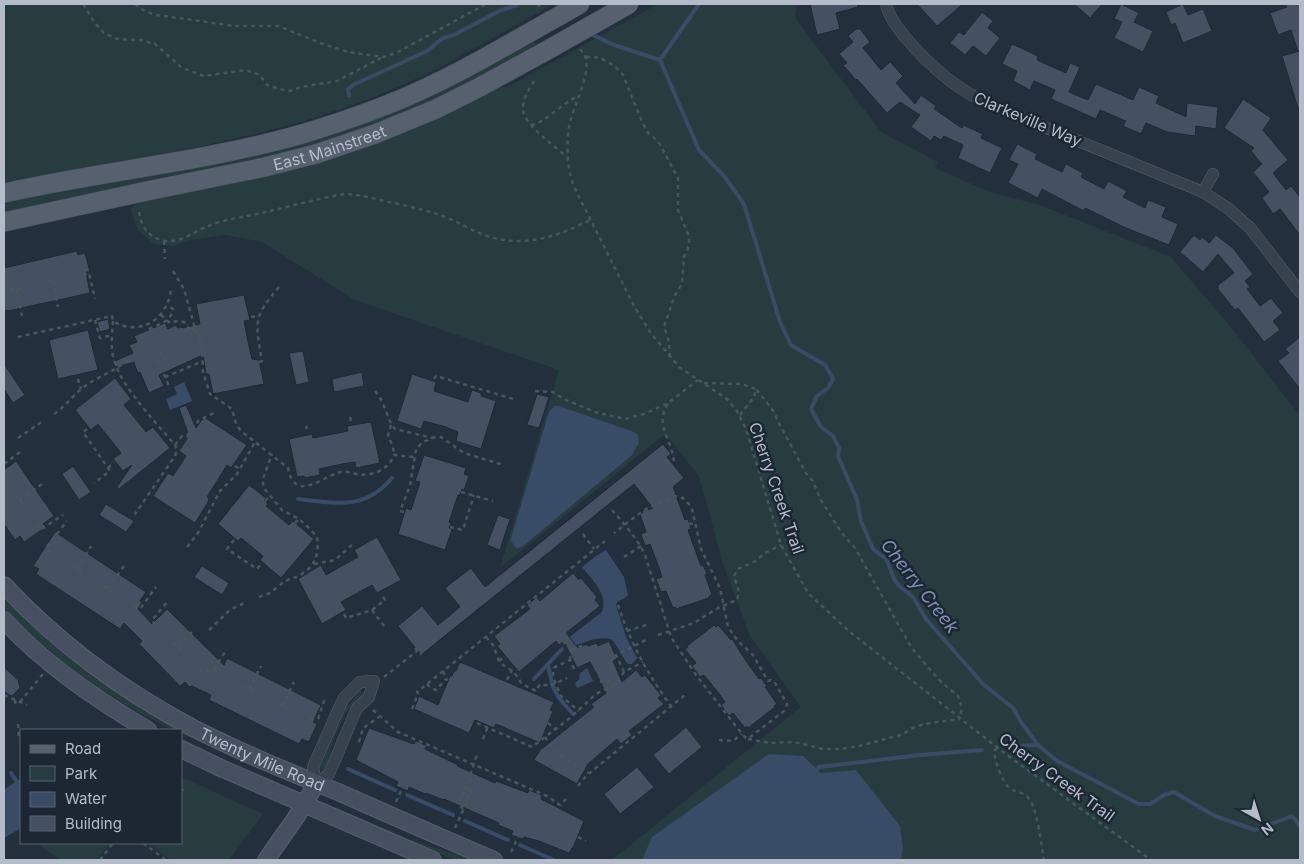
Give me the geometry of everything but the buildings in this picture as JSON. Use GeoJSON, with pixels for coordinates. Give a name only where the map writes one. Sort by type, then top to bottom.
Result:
{"type":"FeatureCollection","features":[{"type":"Feature","properties":{"kind":"main road","name":"East Mainstreet"},"geometry":{"type":"LineString","coordinates":[[4,193],[237,149],[319,129],[368,112],[429,87],[580,4]]}},
{"type":"Feature","properties":{"kind":"main road","name":"East Mainstreet"},"geometry":{"type":"LineString","coordinates":[[4,222],[265,168],[316,154],[375,134],[436,109],[476,89],[629,4]]}},
{"type":"Feature","properties":{"kind":"main road","name":"Twenty Mile Road"},"geometry":{"type":"LineString","coordinates":[[4,585],[36,617],[93,665],[145,700],[209,736],[494,860]]}},
{"type":"Feature","properties":{"kind":"main road"},"geometry":{"type":"LineString","coordinates":[[4,620],[40,653],[69,676],[113,708],[146,729]]}},
{"type":"Feature","properties":{"kind":"main road","name":"Twenty Mile Road"},"geometry":{"type":"LineString","coordinates":[[182,749],[224,770],[433,860]]}},
{"type":"Feature","properties":{"kind":"main road"},"geometry":{"type":"LineString","coordinates":[[266,860],[316,784]]}},
{"type":"Feature","properties":{"kind":"street","name":"Clarkeville Way"},"geometry":{"type":"LineString","coordinates":[[886,4],[889,14],[920,54],[946,78],[964,91],[993,106],[1203,192],[1224,205],[1250,228],[1300,292]]}},
{"type":"Feature","properties":{"kind":"street"},"geometry":{"type":"LineString","coordinates":[[1203,192],[1213,174]]}},
{"type":"Feature","properties":{"kind":"street"},"geometry":{"type":"LineString","coordinates":[[374,681],[369,697],[362,702],[355,712],[329,774],[316,784],[313,767],[344,698],[360,682],[374,681]]}},
{"type":"Feature","properties":{"kind":"path"},"geometry":{"type":"LineString","coordinates":[[83,4],[95,23],[104,32],[117,39],[141,40],[155,44],[182,68],[204,76],[246,70],[260,75],[266,85],[290,91],[301,86],[337,81],[396,53],[486,4]]}},
{"type":"Feature","properties":{"kind":"path"},"geometry":{"type":"LineString","coordinates":[[135,4],[146,12],[157,15],[235,26],[278,26],[338,50],[383,58]]}},
{"type":"Feature","properties":{"kind":"path"},"geometry":{"type":"LineString","coordinates":[[537,4],[548,14]]}},
{"type":"Feature","properties":{"kind":"path"},"geometry":{"type":"LineString","coordinates":[[574,43],[586,57],[593,56],[603,60],[623,74],[642,122],[649,134],[658,141],[678,178],[678,210],[689,236],[689,241],[684,257],[682,284],[664,327],[669,342],[670,358]]}},
{"type":"Feature","properties":{"kind":"path","name":"Cherry Creek Trail"},"geometry":{"type":"LineString","coordinates":[[586,57],[587,68],[570,125],[567,156],[571,179],[643,322],[670,358],[686,373],[727,399],[740,415],[746,429],[781,545],[808,593],[850,632],[997,748],[1151,860]]}},
{"type":"Feature","properties":{"kind":"path"},"geometry":{"type":"LineString","coordinates":[[534,81],[523,106],[525,118],[567,156]]}},
{"type":"Feature","properties":{"kind":"path"},"geometry":{"type":"LineString","coordinates":[[531,124],[538,124],[565,102],[578,96]]}},
{"type":"Feature","properties":{"kind":"path"},"geometry":{"type":"LineString","coordinates":[[139,212],[141,223],[146,231],[153,237],[164,241],[178,240],[211,225],[344,194],[425,210],[486,236],[510,240],[538,240],[547,238],[590,220]]}},
{"type":"Feature","properties":{"kind":"path"},"geometry":{"type":"LineString","coordinates":[[164,241],[166,259]]}},
{"type":"Feature","properties":{"kind":"path"},"geometry":{"type":"LineString","coordinates":[[173,271],[186,295],[202,344],[203,361],[210,394],[230,406],[234,412],[238,428],[288,468],[291,478],[297,485],[301,486],[340,472],[377,472],[385,468],[391,463],[394,455],[388,435],[391,425]]}},
{"type":"Feature","properties":{"kind":"path"},"geometry":{"type":"LineString","coordinates":[[83,274],[89,273],[95,299]]}},
{"type":"Feature","properties":{"kind":"path"},"geometry":{"type":"LineString","coordinates":[[47,282],[58,279]]}},
{"type":"Feature","properties":{"kind":"path"},"geometry":{"type":"LineString","coordinates":[[53,281],[58,307]]}},
{"type":"Feature","properties":{"kind":"path"},"geometry":{"type":"LineString","coordinates":[[259,362],[262,361],[257,329],[258,316],[265,303],[278,287]]}},
{"type":"Feature","properties":{"kind":"path"},"geometry":{"type":"LineString","coordinates":[[10,290],[22,288]]}},
{"type":"Feature","properties":{"kind":"path"},"geometry":{"type":"LineString","coordinates":[[18,337],[112,316],[113,320],[120,325],[130,328],[146,324],[161,315],[167,305],[171,288]]}},
{"type":"Feature","properties":{"kind":"path"},"geometry":{"type":"LineString","coordinates":[[16,289],[22,316]]}},
{"type":"Feature","properties":{"kind":"path"},"geometry":{"type":"LineString","coordinates":[[146,324],[149,330],[166,320],[174,310],[167,305]]}},
{"type":"Feature","properties":{"kind":"path"},"geometry":{"type":"LineString","coordinates":[[161,315],[170,323],[176,321],[184,322],[190,330]]}},
{"type":"Feature","properties":{"kind":"path"},"geometry":{"type":"LineString","coordinates":[[251,317],[258,316]]}},
{"type":"Feature","properties":{"kind":"path"},"geometry":{"type":"LineString","coordinates":[[95,320],[100,338],[112,335]]}},
{"type":"Feature","properties":{"kind":"path"},"geometry":{"type":"LineString","coordinates":[[113,320],[113,352],[117,369],[132,395],[175,445],[176,453],[135,514]]}},
{"type":"Feature","properties":{"kind":"path"},"geometry":{"type":"LineString","coordinates":[[66,326],[67,331]]}},
{"type":"Feature","properties":{"kind":"path"},"geometry":{"type":"LineString","coordinates":[[184,332],[196,328]]}},
{"type":"Feature","properties":{"kind":"path"},"geometry":{"type":"LineString","coordinates":[[160,353],[162,359]]}},
{"type":"Feature","properties":{"kind":"path"},"geometry":{"type":"LineString","coordinates":[[167,357],[158,361],[169,386]]}},
{"type":"Feature","properties":{"kind":"path"},"geometry":{"type":"LineString","coordinates":[[54,414],[65,406],[81,389],[117,369],[126,360],[131,358]]}},
{"type":"Feature","properties":{"kind":"path"},"geometry":{"type":"LineString","coordinates":[[165,377],[203,361]]}},
{"type":"Feature","properties":{"kind":"path"},"geometry":{"type":"LineString","coordinates":[[434,379],[436,376],[476,390],[517,400]]}},
{"type":"Feature","properties":{"kind":"path"},"geometry":{"type":"LineString","coordinates":[[78,380],[81,389]]}},
{"type":"Feature","properties":{"kind":"path"},"geometry":{"type":"LineString","coordinates":[[535,391],[554,392],[595,412],[625,418],[644,414],[668,403],[698,380]]}},
{"type":"Feature","properties":{"kind":"path"},"geometry":{"type":"LineString","coordinates":[[612,510],[641,546],[657,587],[669,631],[696,673],[747,738],[770,743],[794,742],[823,749],[841,748],[859,746],[904,734],[909,730],[930,722],[959,718],[962,709],[958,696],[939,680],[911,647],[856,548],[841,532],[821,500],[812,480],[806,473],[777,420],[775,413],[756,389],[742,384],[703,383]]}},
{"type":"Feature","properties":{"kind":"path"},"geometry":{"type":"LineString","coordinates":[[740,415],[754,397],[756,389]]}},
{"type":"Feature","properties":{"kind":"path"},"geometry":{"type":"LineString","coordinates":[[375,391],[382,401],[391,425],[398,431],[417,432],[434,438],[444,438],[464,453],[504,465]]}},
{"type":"Feature","properties":{"kind":"path"},"geometry":{"type":"LineString","coordinates":[[668,403],[662,419],[664,433],[671,447],[674,461]]}},
{"type":"Feature","properties":{"kind":"path"},"geometry":{"type":"LineString","coordinates":[[175,445],[182,436],[188,436],[199,420],[214,413]]}},
{"type":"Feature","properties":{"kind":"path"},"geometry":{"type":"LineString","coordinates":[[350,417],[351,421]]}},
{"type":"Feature","properties":{"kind":"path"},"geometry":{"type":"LineString","coordinates":[[18,438],[44,421]]}},
{"type":"Feature","properties":{"kind":"path"},"geometry":{"type":"LineString","coordinates":[[87,429],[83,432],[110,471],[94,482]]}},
{"type":"Feature","properties":{"kind":"path"},"geometry":{"type":"LineString","coordinates":[[404,512],[400,511],[408,492],[414,457],[418,446],[434,438]]}},
{"type":"Feature","properties":{"kind":"path"},"geometry":{"type":"LineString","coordinates":[[187,548],[198,533],[222,489],[240,469],[255,442]]}},
{"type":"Feature","properties":{"kind":"path"},"geometry":{"type":"LineString","coordinates":[[4,464],[20,452]]}},
{"type":"Feature","properties":{"kind":"path"},"geometry":{"type":"LineString","coordinates":[[272,454],[262,481],[263,488],[282,510],[299,519],[317,537],[316,565]]}},
{"type":"Feature","properties":{"kind":"path"},"geometry":{"type":"LineString","coordinates":[[394,455],[414,457]]}},
{"type":"Feature","properties":{"kind":"path"},"geometry":{"type":"LineString","coordinates":[[108,468],[114,462]]}},
{"type":"Feature","properties":{"kind":"path"},"geometry":{"type":"LineString","coordinates":[[235,466],[240,469]]}},
{"type":"Feature","properties":{"kind":"path"},"geometry":{"type":"LineString","coordinates":[[411,475],[415,476]]}},
{"type":"Feature","properties":{"kind":"path"},"geometry":{"type":"LineString","coordinates":[[19,500],[42,484]]}},
{"type":"Feature","properties":{"kind":"path"},"geometry":{"type":"LineString","coordinates":[[461,492],[493,501]]}},
{"type":"Feature","properties":{"kind":"path"},"geometry":{"type":"LineString","coordinates":[[15,494],[23,504]]}},
{"type":"Feature","properties":{"kind":"path"},"geometry":{"type":"LineString","coordinates":[[450,527],[462,530],[474,495]]}},
{"type":"Feature","properties":{"kind":"path"},"geometry":{"type":"LineString","coordinates":[[266,502],[270,496]]}},
{"type":"Feature","properties":{"kind":"path"},"geometry":{"type":"LineString","coordinates":[[614,533],[646,509],[678,496],[691,506],[701,549],[718,582],[727,623],[737,642],[753,655],[767,682],[774,681],[787,704],[784,711],[747,738]]}},
{"type":"Feature","properties":{"kind":"path"},"geometry":{"type":"LineString","coordinates":[[205,508],[210,510]]}},
{"type":"Feature","properties":{"kind":"path"},"geometry":{"type":"LineString","coordinates":[[37,525],[40,530],[63,514]]}},
{"type":"Feature","properties":{"kind":"path"},"geometry":{"type":"LineString","coordinates":[[295,523],[299,519]]}},
{"type":"Feature","properties":{"kind":"path"},"geometry":{"type":"LineString","coordinates":[[50,552],[46,548],[67,521]]}},
{"type":"Feature","properties":{"kind":"path"},"geometry":{"type":"LineString","coordinates":[[689,524],[694,523]]}},
{"type":"Feature","properties":{"kind":"path"},"geometry":{"type":"LineString","coordinates":[[583,534],[594,549]]}},
{"type":"Feature","properties":{"kind":"path"},"geometry":{"type":"LineString","coordinates":[[234,540],[227,549],[257,569],[262,563]]}},
{"type":"Feature","properties":{"kind":"path"},"geometry":{"type":"LineString","coordinates":[[639,543],[643,540]]}},
{"type":"Feature","properties":{"kind":"path"},"geometry":{"type":"LineString","coordinates":[[412,709],[418,694],[416,692],[604,541]]}},
{"type":"Feature","properties":{"kind":"path"},"geometry":{"type":"LineString","coordinates":[[259,597],[316,565],[335,560],[353,544],[355,546]]}},
{"type":"Feature","properties":{"kind":"path"},"geometry":{"type":"LineString","coordinates":[[658,635],[694,623],[737,600],[739,596],[734,576],[738,569],[756,561],[765,553],[781,545]]}},
{"type":"Feature","properties":{"kind":"path"},"geometry":{"type":"LineString","coordinates":[[77,569],[91,546]]}},
{"type":"Feature","properties":{"kind":"path"},"geometry":{"type":"LineString","coordinates":[[624,557],[641,546]]}},
{"type":"Feature","properties":{"kind":"path"},"geometry":{"type":"LineString","coordinates":[[72,566],[82,572]]}},
{"type":"Feature","properties":{"kind":"path"},"geometry":{"type":"LineString","coordinates":[[108,589],[124,566]]}},
{"type":"Feature","properties":{"kind":"path"},"geometry":{"type":"LineString","coordinates":[[705,570],[711,568]]}},
{"type":"Feature","properties":{"kind":"path"},"geometry":{"type":"LineString","coordinates":[[103,586],[113,593]]}},
{"type":"Feature","properties":{"kind":"path"},"geometry":{"type":"LineString","coordinates":[[134,606],[140,609],[156,587]]}},
{"type":"Feature","properties":{"kind":"path"},"geometry":{"type":"LineString","coordinates":[[344,614],[346,618],[372,610],[385,600],[381,593]]}},
{"type":"Feature","properties":{"kind":"path"},"geometry":{"type":"LineString","coordinates":[[156,625],[152,620],[169,600]]}},
{"type":"Feature","properties":{"kind":"path"},"geometry":{"type":"LineString","coordinates":[[209,630],[231,609],[247,602]]}},
{"type":"Feature","properties":{"kind":"path"},"geometry":{"type":"LineString","coordinates":[[618,605],[632,647],[643,662],[655,686],[671,706]]}},
{"type":"Feature","properties":{"kind":"path"},"geometry":{"type":"LineString","coordinates":[[372,610],[384,626]]}},
{"type":"Feature","properties":{"kind":"path"},"geometry":{"type":"LineString","coordinates":[[627,631],[646,625]]}},
{"type":"Feature","properties":{"kind":"path"},"geometry":{"type":"LineString","coordinates":[[178,646],[192,632]]}},
{"type":"Feature","properties":{"kind":"path"},"geometry":{"type":"LineString","coordinates":[[486,637],[493,645],[499,661],[512,670],[522,684],[536,691],[540,684],[550,686],[567,678]]}},
{"type":"Feature","properties":{"kind":"path"},"geometry":{"type":"LineString","coordinates":[[624,672],[615,655],[646,640]]}},
{"type":"Feature","properties":{"kind":"path"},"geometry":{"type":"LineString","coordinates":[[563,641],[571,650],[570,660],[574,669]]}},
{"type":"Feature","properties":{"kind":"path"},"geometry":{"type":"LineString","coordinates":[[173,642],[182,651]]}},
{"type":"Feature","properties":{"kind":"path"},"geometry":{"type":"LineString","coordinates":[[571,650],[584,645]]}},
{"type":"Feature","properties":{"kind":"path"},"geometry":{"type":"LineString","coordinates":[[199,669],[203,672],[214,669],[227,649]]}},
{"type":"Feature","properties":{"kind":"path"},"geometry":{"type":"LineString","coordinates":[[383,678],[416,649],[421,655]]}},
{"type":"Feature","properties":{"kind":"path"},"geometry":{"type":"LineString","coordinates":[[499,661],[505,656]]}},
{"type":"Feature","properties":{"kind":"path"},"geometry":{"type":"LineString","coordinates":[[570,660],[554,668],[553,677],[561,696],[579,711]]}},
{"type":"Feature","properties":{"kind":"path"},"geometry":{"type":"LineString","coordinates":[[476,723],[532,746],[556,730],[579,711],[592,697],[616,683],[624,672],[643,662]]}},
{"type":"Feature","properties":{"kind":"path"},"geometry":{"type":"LineString","coordinates":[[249,690],[261,666]]}},
{"type":"Feature","properties":{"kind":"path"},"geometry":{"type":"LineString","coordinates":[[214,669],[222,676]]}},
{"type":"Feature","properties":{"kind":"path"},"geometry":{"type":"LineString","coordinates":[[507,680],[512,670]]}},
{"type":"Feature","properties":{"kind":"path"},"geometry":{"type":"LineString","coordinates":[[426,684],[436,690],[447,680],[443,671]]}},
{"type":"Feature","properties":{"kind":"path"},"geometry":{"type":"LineString","coordinates":[[20,702],[44,673]]}},
{"type":"Feature","properties":{"kind":"path"},"geometry":{"type":"LineString","coordinates":[[600,682],[604,680],[616,683]]}},
{"type":"Feature","properties":{"kind":"path"},"geometry":{"type":"LineString","coordinates":[[282,706],[294,682]]}},
{"type":"Feature","properties":{"kind":"path"},"geometry":{"type":"LineString","coordinates":[[243,687],[255,692]]}},
{"type":"Feature","properties":{"kind":"path"},"geometry":{"type":"LineString","coordinates":[[4,695],[27,706]]}},
{"type":"Feature","properties":{"kind":"path"},"geometry":{"type":"LineString","coordinates":[[578,786],[582,779],[627,741],[685,696]]}},
{"type":"Feature","properties":{"kind":"path"},"geometry":{"type":"LineString","coordinates":[[592,697],[596,701]]}},
{"type":"Feature","properties":{"kind":"path"},"geometry":{"type":"LineString","coordinates":[[310,719],[318,719],[325,698]]}},
{"type":"Feature","properties":{"kind":"path"},"geometry":{"type":"LineString","coordinates":[[16,700],[16,708]]}},
{"type":"Feature","properties":{"kind":"path"},"geometry":{"type":"LineString","coordinates":[[277,703],[288,709]]}},
{"type":"Feature","properties":{"kind":"path"},"geometry":{"type":"LineString","coordinates":[[371,707],[379,717],[398,732],[550,797],[560,805],[568,796]]}},
{"type":"Feature","properties":{"kind":"path"},"geometry":{"type":"LineString","coordinates":[[360,743],[363,728],[379,717]]}},
{"type":"Feature","properties":{"kind":"path"},"geometry":{"type":"LineString","coordinates":[[548,723],[556,730]]}},
{"type":"Feature","properties":{"kind":"path"},"geometry":{"type":"LineString","coordinates":[[18,724],[20,740]]}},
{"type":"Feature","properties":{"kind":"path"},"geometry":{"type":"LineString","coordinates":[[483,739],[488,727]]}},
{"type":"Feature","properties":{"kind":"path"},"geometry":{"type":"LineString","coordinates":[[718,740],[733,741],[742,734]]}},
{"type":"Feature","properties":{"kind":"path"},"geometry":{"type":"LineString","coordinates":[[545,737],[555,752],[589,773]]}},
{"type":"Feature","properties":{"kind":"path"},"geometry":{"type":"LineString","coordinates":[[997,748],[994,751],[996,766],[1011,789],[1026,795],[1032,805],[1044,860]]}},
{"type":"Feature","properties":{"kind":"path"},"geometry":{"type":"LineString","coordinates":[[455,828],[468,799],[473,764],[478,752]]}},
{"type":"Feature","properties":{"kind":"path"},"geometry":{"type":"LineString","coordinates":[[563,758],[568,753]]}},
{"type":"Feature","properties":{"kind":"path"},"geometry":{"type":"LineString","coordinates":[[396,802],[402,788]]}},
{"type":"Feature","properties":{"kind":"path"},"geometry":{"type":"LineString","coordinates":[[463,809],[459,804],[464,788],[476,794]]}},
{"type":"Feature","properties":{"kind":"path"},"geometry":{"type":"LineString","coordinates":[[511,852],[518,837]]}},
{"type":"Feature","properties":{"kind":"path"},"geometry":{"type":"LineString","coordinates":[[578,837],[586,841]]}},
{"type":"Feature","properties":{"kind":"path"},"geometry":{"type":"LineString","coordinates":[[100,860],[113,844]]}},
{"type":"Feature","properties":{"kind":"path"},"geometry":{"type":"LineString","coordinates":[[144,844],[166,860]]}},
{"type":"Feature","properties":{"kind":"green space"},"geometry":{"type":"Polygon","coordinates":[[[4,4],[554,4],[408,83],[294,124],[198,147],[4,182],[4,4]]]}},
{"type":"Feature","properties":{"kind":"green space"},"geometry":{"type":"Polygon","coordinates":[[[658,4],[797,4],[795,18],[881,132],[938,162],[935,168],[990,192],[1040,205],[1171,257],[1234,331],[1300,416],[1300,860],[612,860],[801,707],[750,636],[723,564],[699,476],[665,434],[500,568],[559,370],[355,300],[262,242],[225,235],[190,240],[173,246],[154,244],[138,230],[130,209],[139,201],[297,170],[345,154],[445,115],[499,88],[509,86],[658,4]]]}},
{"type":"Feature","properties":{"kind":"green space"},"geometry":{"type":"Polygon","coordinates":[[[532,40],[537,45],[478,79],[382,124],[291,153],[4,213],[4,201],[233,158],[532,40]]]}},
{"type":"Feature","properties":{"kind":"green space"},"geometry":{"type":"Polygon","coordinates":[[[4,596],[24,616],[278,777],[182,733],[182,729],[172,729],[127,706],[62,661],[4,608],[4,596]]]}},
{"type":"Feature","properties":{"kind":"green space"},"geometry":{"type":"Polygon","coordinates":[[[361,690],[363,693],[357,698],[342,720],[327,764],[322,770],[320,766],[346,708],[361,690]]]}},
{"type":"Feature","properties":{"kind":"green space"},"geometry":{"type":"Polygon","coordinates":[[[182,777],[263,814],[229,860],[171,860],[148,844],[182,844],[182,777]]]}},
{"type":"Feature","properties":{"kind":"green space"},"geometry":{"type":"Polygon","coordinates":[[[335,807],[411,840],[473,860],[454,860],[334,809],[335,807]]]}},
{"type":"Feature","properties":{"kind":"green space"},"geometry":{"type":"Polygon","coordinates":[[[37,844],[110,844],[96,860],[60,860],[37,844]]]}},
{"type":"Feature","properties":{"kind":"water"},"geometry":{"type":"Polygon","coordinates":[[[184,382],[192,401],[170,410],[166,399],[177,394],[174,387],[184,382]]]}},
{"type":"Feature","properties":{"kind":"water"},"geometry":{"type":"Polygon","coordinates":[[[554,406],[559,406],[634,432],[638,435],[639,443],[632,455],[522,547],[516,548],[511,541],[512,535],[549,412],[554,406]]]}},
{"type":"Feature","properties":{"kind":"water"},"geometry":{"type":"Polygon","coordinates":[[[606,550],[624,577],[628,595],[616,605],[626,637],[637,658],[632,664],[628,664],[611,639],[596,639],[573,646],[567,639],[602,612],[604,605],[601,593],[595,582],[582,567],[606,550]]]}},
{"type":"Feature","properties":{"kind":"water"},"geometry":{"type":"Polygon","coordinates":[[[587,668],[593,681],[577,688],[575,683],[579,680],[580,673],[587,668]]]}},
{"type":"Feature","properties":{"kind":"water"},"geometry":{"type":"Polygon","coordinates":[[[769,754],[803,756],[821,773],[856,770],[900,826],[903,848],[901,860],[642,860],[652,837],[769,754]]]}},
{"type":"Feature","properties":{"kind":"water"},"geometry":{"type":"Polygon","coordinates":[[[20,779],[20,829],[4,838],[4,790],[20,779]]]}},
{"type":"Feature","properties":{"kind":"waterway"},"geometry":{"type":"LineString","coordinates":[[660,60],[699,4]]}},
{"type":"Feature","properties":{"kind":"waterway"},"geometry":{"type":"LineString","coordinates":[[349,95],[348,89],[353,85],[427,51],[443,38],[454,35],[499,11],[517,5]]}},
{"type":"Feature","properties":{"kind":"waterway","name":"Cherry Creek"},"geometry":{"type":"LineString","coordinates":[[591,32],[593,35],[614,45],[660,60],[699,150],[724,176],[744,204],[780,322],[791,345],[825,365],[833,379],[828,388],[817,396],[811,409],[821,427],[833,436],[839,448],[838,456],[857,500],[861,521],[873,549],[887,560],[894,579],[899,586],[913,597],[926,619],[983,684],[1013,708],[1038,745],[1057,761],[1139,804],[1150,804],[1166,794],[1174,792],[1215,816],[1255,830],[1292,816],[1300,826]]}},
{"type":"Feature","properties":{"kind":"waterway"},"geometry":{"type":"LineString","coordinates":[[298,499],[337,503],[360,500],[371,496],[392,478]]}},
{"type":"Feature","properties":{"kind":"waterway"},"geometry":{"type":"LineString","coordinates":[[534,679],[562,649]]}},
{"type":"Feature","properties":{"kind":"waterway"},"geometry":{"type":"LineString","coordinates":[[548,665],[552,684]]}},
{"type":"Feature","properties":{"kind":"waterway"},"geometry":{"type":"LineString","coordinates":[[553,687],[559,698],[573,714]]}},
{"type":"Feature","properties":{"kind":"waterway"},"geometry":{"type":"LineString","coordinates":[[1007,746],[1038,745]]}},
{"type":"Feature","properties":{"kind":"waterway"},"geometry":{"type":"LineString","coordinates":[[814,773],[819,767],[982,750]]}},
{"type":"Feature","properties":{"kind":"waterway"},"geometry":{"type":"LineString","coordinates":[[348,769],[395,790]]}},
{"type":"Feature","properties":{"kind":"waterway"},"geometry":{"type":"LineString","coordinates":[[11,773],[20,786]]}},
{"type":"Feature","properties":{"kind":"waterway"},"geometry":{"type":"LineString","coordinates":[[407,795],[453,815]]}},
{"type":"Feature","properties":{"kind":"waterway"},"geometry":{"type":"LineString","coordinates":[[465,821],[508,840]]}},
{"type":"Feature","properties":{"kind":"waterway"},"geometry":{"type":"LineString","coordinates":[[520,845],[554,860]]}}]}
